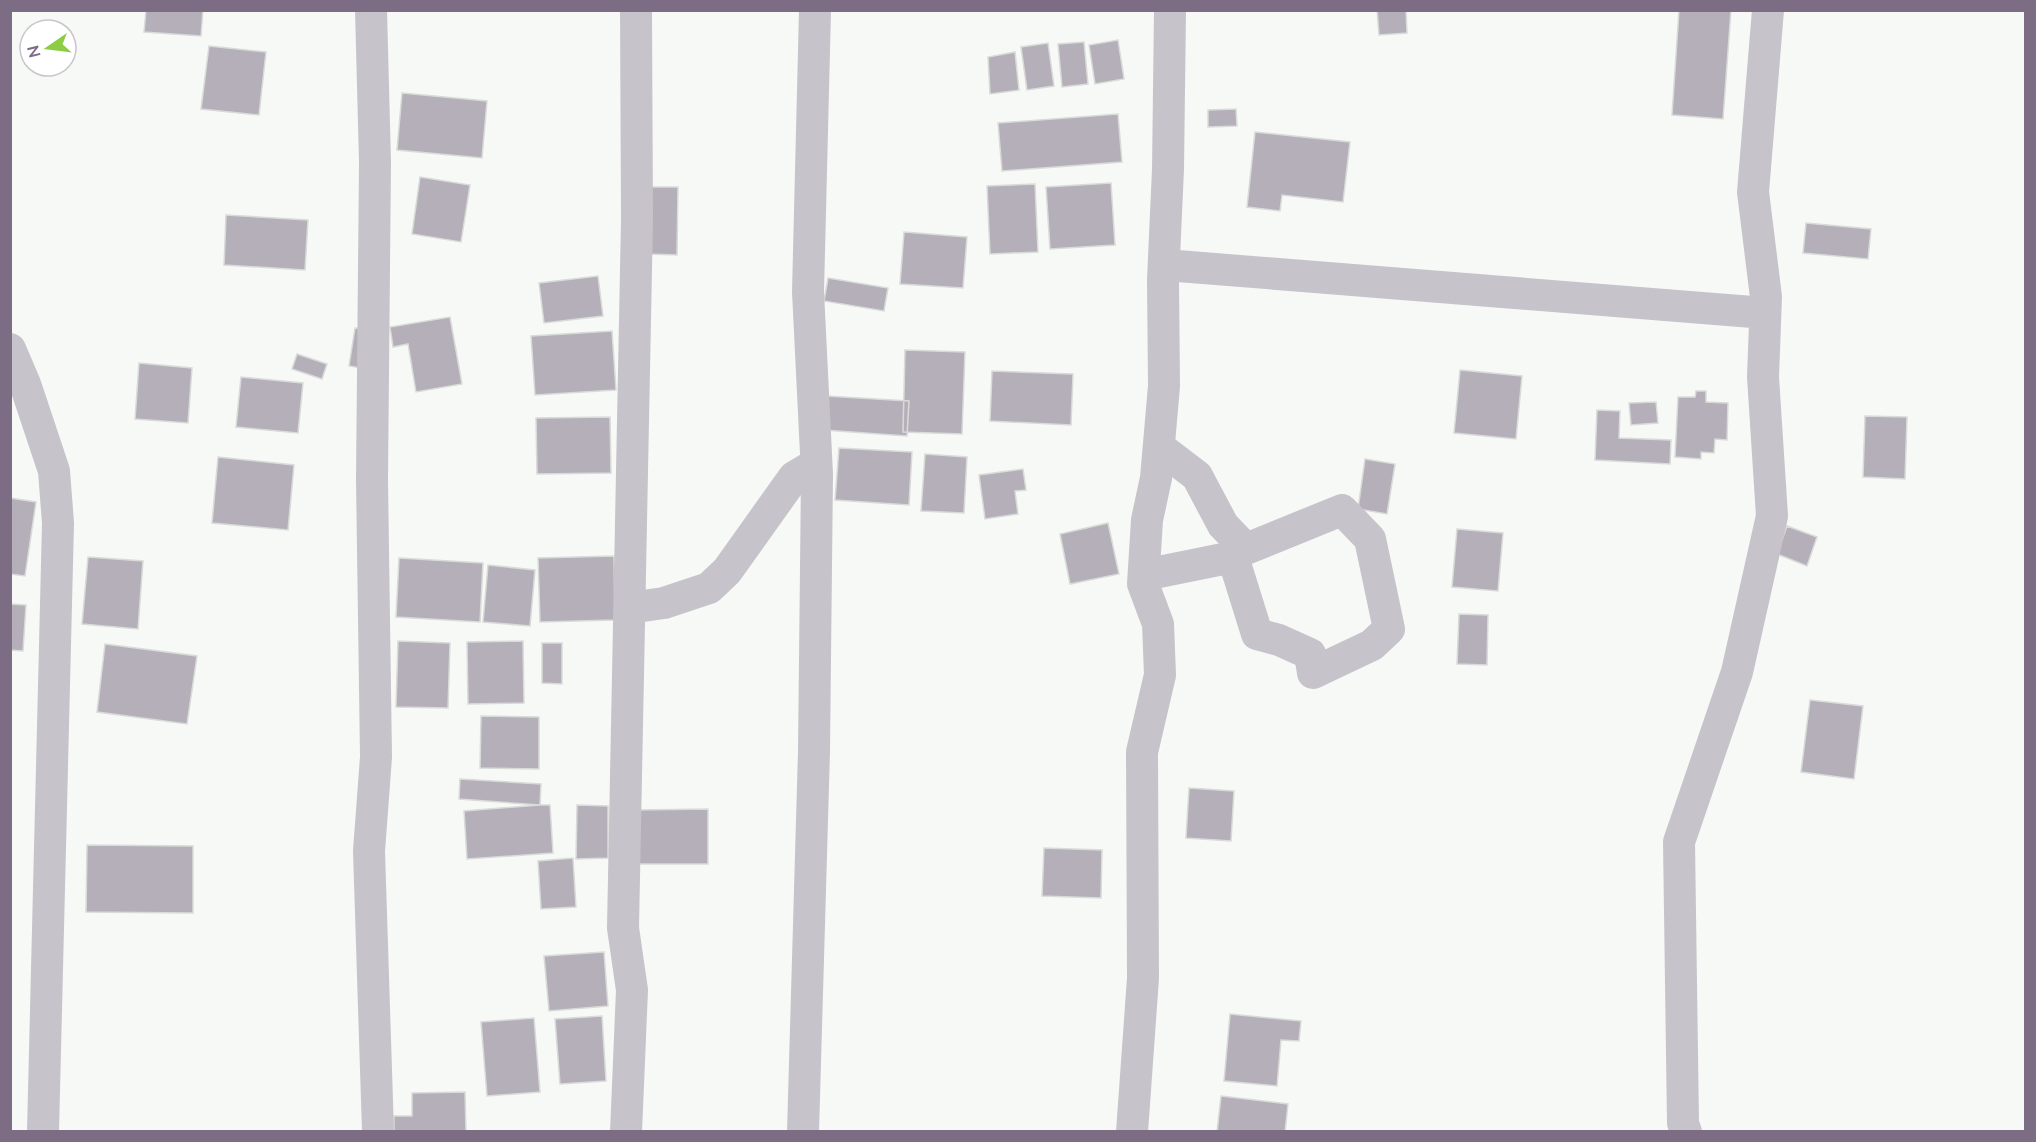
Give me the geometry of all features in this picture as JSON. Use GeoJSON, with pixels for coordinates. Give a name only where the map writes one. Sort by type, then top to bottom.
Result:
{"type":"FeatureCollection","features":[{"type":"Feature","properties":{"kind":"street"},"geometry":{"type":"LineString","coordinates":[[371,10],[375,162],[372,480],[376,757],[369,851],[378,1131]]}},
{"type":"Feature","properties":{"kind":"street"},"geometry":{"type":"LineString","coordinates":[[626,1131],[632,990],[623,928],[637,219],[636,10]]}},
{"type":"Feature","properties":{"kind":"street"},"geometry":{"type":"LineString","coordinates":[[803,1131],[814,751],[816,464],[808,292],[815,10]]}},
{"type":"Feature","properties":{"kind":"street"},"geometry":{"type":"LineString","coordinates":[[1132,1131],[1143,978],[1142,752],[1160,675],[1158,624],[1143,584],[1147,520],[1156,478],[1164,386],[1163,280],[1166,265],[1170,10]]}},
{"type":"Feature","properties":{"kind":"street"},"geometry":{"type":"LineString","coordinates":[[1686,1131],[1683,1112],[1679,842],[1737,672],[1772,516],[1763,377],[1766,313],[1753,192],[1768,10]]}},
{"type":"Feature","properties":{"kind":"street"},"geometry":{"type":"LineString","coordinates":[[1166,265],[1766,313]]}},
{"type":"Feature","properties":{"kind":"street"},"geometry":{"type":"LineString","coordinates":[[10,349],[54,471],[58,523],[43,1131]]}},
{"type":"Feature","properties":{"kind":"street"},"geometry":{"type":"LineString","coordinates":[[1144,575],[1233,556],[1257,634],[1280,640],[1310,654],[1313,673],[1372,645],[1389,629],[1370,539],[1342,510],[1246,549],[1223,525],[1197,476],[1159,447]]}},
{"type":"Feature","properties":{"kind":"street"},"geometry":{"type":"LineString","coordinates":[[629,608],[664,603],[709,588],[727,571],[794,477],[816,464]]}},
{"type":"Feature","properties":{"kind":"building"},"geometry":{"type":"Polygon","coordinates":[[[146,10],[203,10],[201,36],[144,32],[146,10]]]}},
{"type":"Feature","properties":{"kind":"building"},"geometry":{"type":"Polygon","coordinates":[[[1377,10],[1406,10],[1407,33],[1379,35],[1377,10]]]}},
{"type":"Feature","properties":{"kind":"building"},"geometry":{"type":"Polygon","coordinates":[[[1679,10],[1731,10],[1723,119],[1672,115],[1679,10]]]}},
{"type":"Feature","properties":{"kind":"building"},"geometry":{"type":"Polygon","coordinates":[[[1118,40],[1124,79],[1095,84],[1089,45],[1118,40]]]}},
{"type":"Feature","properties":{"kind":"building"},"geometry":{"type":"Polygon","coordinates":[[[1084,42],[1088,84],[1062,87],[1058,44],[1084,42]]]}},
{"type":"Feature","properties":{"kind":"building"},"geometry":{"type":"Polygon","coordinates":[[[1048,43],[1054,86],[1027,90],[1021,47],[1048,43]]]}},
{"type":"Feature","properties":{"kind":"building"},"geometry":{"type":"Polygon","coordinates":[[[209,46],[266,52],[259,115],[201,109],[209,46]]]}},
{"type":"Feature","properties":{"kind":"building"},"geometry":{"type":"Polygon","coordinates":[[[1015,52],[1019,90],[990,94],[988,57],[1015,52]]]}},
{"type":"Feature","properties":{"kind":"building"},"geometry":{"type":"Polygon","coordinates":[[[402,93],[487,101],[482,158],[397,150],[402,93]]]}},
{"type":"Feature","properties":{"kind":"building"},"geometry":{"type":"Polygon","coordinates":[[[1236,109],[1237,126],[1208,127],[1208,110],[1236,109]]]}},
{"type":"Feature","properties":{"kind":"building"},"geometry":{"type":"Polygon","coordinates":[[[1118,114],[1122,162],[1002,171],[998,123],[1118,114]]]}},
{"type":"Feature","properties":{"kind":"building"},"geometry":{"type":"Polygon","coordinates":[[[1255,132],[1350,142],[1343,202],[1282,195],[1280,211],[1247,207],[1255,132]]]}},
{"type":"Feature","properties":{"kind":"building"},"geometry":{"type":"Polygon","coordinates":[[[420,177],[470,185],[461,242],[412,234],[420,177]]]}},
{"type":"Feature","properties":{"kind":"building"},"geometry":{"type":"Polygon","coordinates":[[[1111,183],[1115,245],[1050,249],[1046,187],[1111,183]]]}},
{"type":"Feature","properties":{"kind":"building"},"geometry":{"type":"Polygon","coordinates":[[[1035,184],[1038,252],[990,254],[987,186],[1035,184]]]}},
{"type":"Feature","properties":{"kind":"building"},"geometry":{"type":"Polygon","coordinates":[[[648,187],[678,187],[677,255],[648,254],[648,187]]]}},
{"type":"Feature","properties":{"kind":"building"},"geometry":{"type":"Polygon","coordinates":[[[226,215],[308,220],[305,270],[224,265],[226,215]]]}},
{"type":"Feature","properties":{"kind":"building"},"geometry":{"type":"Polygon","coordinates":[[[1806,223],[1871,229],[1868,259],[1803,253],[1806,223]]]}},
{"type":"Feature","properties":{"kind":"building"},"geometry":{"type":"Polygon","coordinates":[[[904,232],[967,237],[963,288],[900,284],[904,232]]]}},
{"type":"Feature","properties":{"kind":"building"},"geometry":{"type":"Polygon","coordinates":[[[598,276],[603,316],[544,323],[539,283],[598,276]]]}},
{"type":"Feature","properties":{"kind":"building"},"geometry":{"type":"Polygon","coordinates":[[[828,278],[888,288],[884,311],[824,301],[828,278]]]}},
{"type":"Feature","properties":{"kind":"building"},"geometry":{"type":"Polygon","coordinates":[[[450,317],[462,384],[416,392],[408,344],[393,347],[390,327],[450,317]]]}},
{"type":"Feature","properties":{"kind":"building"},"geometry":{"type":"Polygon","coordinates":[[[355,328],[367,330],[361,368],[349,366],[355,328]]]}},
{"type":"Feature","properties":{"kind":"building"},"geometry":{"type":"Polygon","coordinates":[[[612,331],[616,390],[535,395],[531,336],[612,331]]]}},
{"type":"Feature","properties":{"kind":"building"},"geometry":{"type":"Polygon","coordinates":[[[905,350],[965,352],[962,434],[903,432],[905,350]]]}},
{"type":"Feature","properties":{"kind":"building"},"geometry":{"type":"Polygon","coordinates":[[[297,354],[327,364],[322,379],[292,369],[297,354]]]}},
{"type":"Feature","properties":{"kind":"building"},"geometry":{"type":"Polygon","coordinates":[[[139,363],[192,368],[188,423],[135,419],[139,363]]]}},
{"type":"Feature","properties":{"kind":"building"},"geometry":{"type":"Polygon","coordinates":[[[1460,370],[1522,376],[1516,439],[1454,433],[1460,370]]]}},
{"type":"Feature","properties":{"kind":"building"},"geometry":{"type":"Polygon","coordinates":[[[992,371],[1073,374],[1071,425],[990,421],[992,371]]]}},
{"type":"Feature","properties":{"kind":"building"},"geometry":{"type":"Polygon","coordinates":[[[241,377],[303,383],[298,433],[236,427],[241,377]]]}},
{"type":"Feature","properties":{"kind":"building"},"geometry":{"type":"Polygon","coordinates":[[[1696,391],[1706,391],[1706,402],[1728,403],[1727,440],[1715,439],[1714,453],[1701,452],[1701,459],[1675,457],[1678,397],[1695,397],[1696,391]]]}},
{"type":"Feature","properties":{"kind":"building"},"geometry":{"type":"Polygon","coordinates":[[[826,396],[909,401],[907,436],[824,430],[826,396]]]}},
{"type":"Feature","properties":{"kind":"building"},"geometry":{"type":"Polygon","coordinates":[[[1656,402],[1658,423],[1631,425],[1629,403],[1656,402]]]}},
{"type":"Feature","properties":{"kind":"building"},"geometry":{"type":"Polygon","coordinates":[[[1597,410],[1620,411],[1619,438],[1671,440],[1670,464],[1595,460],[1597,410]]]}},
{"type":"Feature","properties":{"kind":"building"},"geometry":{"type":"Polygon","coordinates":[[[1865,416],[1907,417],[1905,479],[1863,477],[1865,416]]]}},
{"type":"Feature","properties":{"kind":"building"},"geometry":{"type":"Polygon","coordinates":[[[610,417],[611,473],[537,474],[536,418],[610,417]]]}},
{"type":"Feature","properties":{"kind":"building"},"geometry":{"type":"Polygon","coordinates":[[[839,448],[912,452],[909,505],[835,500],[839,448]]]}},
{"type":"Feature","properties":{"kind":"building"},"geometry":{"type":"Polygon","coordinates":[[[925,454],[967,457],[964,513],[921,511],[925,454]]]}},
{"type":"Feature","properties":{"kind":"building"},"geometry":{"type":"Polygon","coordinates":[[[218,457],[294,465],[288,530],[212,523],[218,457]]]}},
{"type":"Feature","properties":{"kind":"building"},"geometry":{"type":"Polygon","coordinates":[[[1365,459],[1395,464],[1387,514],[1358,509],[1365,459]]]}},
{"type":"Feature","properties":{"kind":"building"},"geometry":{"type":"Polygon","coordinates":[[[1023,469],[1026,490],[1015,491],[1018,514],[985,519],[979,475],[1023,469]]]}},
{"type":"Feature","properties":{"kind":"building"},"geometry":{"type":"Polygon","coordinates":[[[10,498],[36,502],[25,576],[10,574],[10,498]]]}},
{"type":"Feature","properties":{"kind":"building"},"geometry":{"type":"Polygon","coordinates":[[[1108,523],[1119,574],[1070,584],[1060,534],[1108,523]]]}},
{"type":"Feature","properties":{"kind":"building"},"geometry":{"type":"Polygon","coordinates":[[[1787,526],[1817,537],[1807,566],[1777,554],[1787,526]]]}},
{"type":"Feature","properties":{"kind":"building"},"geometry":{"type":"Polygon","coordinates":[[[1457,529],[1503,533],[1498,591],[1452,587],[1457,529]]]}},
{"type":"Feature","properties":{"kind":"building"},"geometry":{"type":"Polygon","coordinates":[[[614,556],[615,620],[540,622],[538,558],[614,556]]]}},
{"type":"Feature","properties":{"kind":"building"},"geometry":{"type":"Polygon","coordinates":[[[88,557],[143,561],[138,629],[82,624],[88,557]]]}},
{"type":"Feature","properties":{"kind":"building"},"geometry":{"type":"Polygon","coordinates":[[[399,558],[483,563],[480,622],[396,617],[399,558]]]}},
{"type":"Feature","properties":{"kind":"building"},"geometry":{"type":"Polygon","coordinates":[[[488,565],[535,570],[530,626],[483,622],[488,565]]]}},
{"type":"Feature","properties":{"kind":"building"},"geometry":{"type":"Polygon","coordinates":[[[10,604],[26,605],[23,651],[10,650],[10,604]]]}},
{"type":"Feature","properties":{"kind":"building"},"geometry":{"type":"Polygon","coordinates":[[[1459,614],[1488,615],[1487,665],[1457,664],[1459,614]]]}},
{"type":"Feature","properties":{"kind":"building"},"geometry":{"type":"Polygon","coordinates":[[[398,641],[450,643],[448,708],[396,707],[398,641]]]}},
{"type":"Feature","properties":{"kind":"building"},"geometry":{"type":"Polygon","coordinates":[[[523,641],[524,703],[468,704],[467,642],[523,641]]]}},
{"type":"Feature","properties":{"kind":"building"},"geometry":{"type":"Polygon","coordinates":[[[542,643],[562,643],[562,684],[542,683],[542,643]]]}},
{"type":"Feature","properties":{"kind":"building"},"geometry":{"type":"Polygon","coordinates":[[[105,644],[197,656],[187,724],[97,712],[105,644]]]}},
{"type":"Feature","properties":{"kind":"building"},"geometry":{"type":"Polygon","coordinates":[[[1810,700],[1863,706],[1854,779],[1801,772],[1810,700]]]}},
{"type":"Feature","properties":{"kind":"building"},"geometry":{"type":"Polygon","coordinates":[[[481,716],[539,717],[539,769],[480,768],[481,716]]]}},
{"type":"Feature","properties":{"kind":"building"},"geometry":{"type":"Polygon","coordinates":[[[460,779],[541,784],[540,805],[459,799],[460,779]]]}},
{"type":"Feature","properties":{"kind":"building"},"geometry":{"type":"Polygon","coordinates":[[[1189,788],[1234,791],[1231,841],[1186,838],[1189,788]]]}},
{"type":"Feature","properties":{"kind":"building"},"geometry":{"type":"Polygon","coordinates":[[[550,805],[553,853],[467,859],[464,811],[550,805]]]}},
{"type":"Feature","properties":{"kind":"building"},"geometry":{"type":"Polygon","coordinates":[[[577,805],[608,806],[608,858],[576,859],[577,805]]]}},
{"type":"Feature","properties":{"kind":"building"},"geometry":{"type":"Polygon","coordinates":[[[708,809],[708,864],[635,864],[635,810],[708,809]]]}},
{"type":"Feature","properties":{"kind":"building"},"geometry":{"type":"Polygon","coordinates":[[[87,845],[193,846],[193,913],[86,912],[87,845]]]}},
{"type":"Feature","properties":{"kind":"building"},"geometry":{"type":"Polygon","coordinates":[[[1044,848],[1102,850],[1101,898],[1042,896],[1044,848]]]}},
{"type":"Feature","properties":{"kind":"building"},"geometry":{"type":"Polygon","coordinates":[[[573,858],[576,907],[541,909],[538,861],[573,858]]]}},
{"type":"Feature","properties":{"kind":"building"},"geometry":{"type":"Polygon","coordinates":[[[604,952],[608,1006],[549,1011],[544,956],[604,952]]]}},
{"type":"Feature","properties":{"kind":"building"},"geometry":{"type":"Polygon","coordinates":[[[1230,1014],[1301,1021],[1299,1041],[1281,1040],[1277,1086],[1224,1081],[1230,1014]]]}},
{"type":"Feature","properties":{"kind":"building"},"geometry":{"type":"Polygon","coordinates":[[[602,1016],[606,1081],[560,1084],[555,1019],[602,1016]]]}},
{"type":"Feature","properties":{"kind":"building"},"geometry":{"type":"Polygon","coordinates":[[[534,1018],[540,1092],[487,1096],[481,1022],[534,1018]]]}},
{"type":"Feature","properties":{"kind":"building"},"geometry":{"type":"Polygon","coordinates":[[[465,1092],[466,1132],[394,1132],[394,1116],[412,1116],[412,1093],[465,1092]]]}},
{"type":"Feature","properties":{"kind":"building"},"geometry":{"type":"Polygon","coordinates":[[[1221,1096],[1288,1104],[1285,1132],[1217,1132],[1221,1096]]]}}]}
